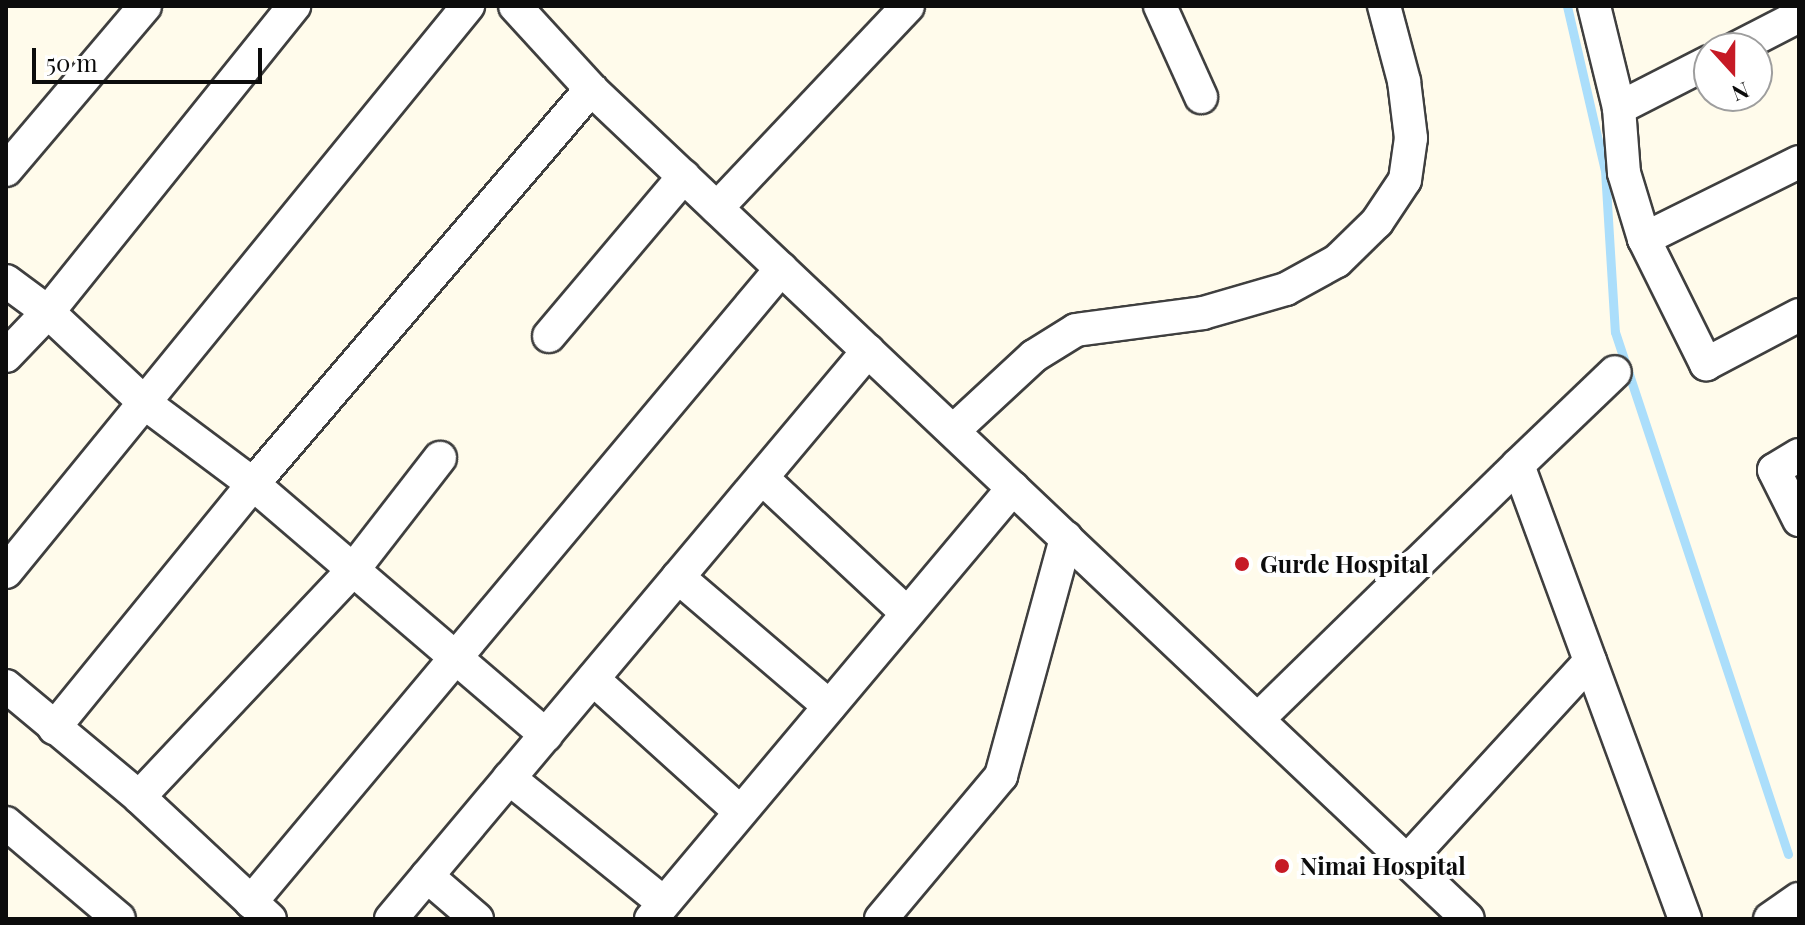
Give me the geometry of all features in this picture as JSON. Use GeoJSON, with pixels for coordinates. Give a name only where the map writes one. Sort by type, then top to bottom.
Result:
{"type":"FeatureCollection","features":[{"type":"Feature","properties":{"kind":"street"},"geometry":{"type":"LineString","coordinates":[[6,170],[145,6]]}},
{"type":"Feature","properties":{"kind":"street"},"geometry":{"type":"LineString","coordinates":[[6,356],[48,312],[294,6]]}},
{"type":"Feature","properties":{"kind":"street"},"geometry":{"type":"LineString","coordinates":[[6,572],[468,6]]}},
{"type":"Feature","properties":{"kind":"street"},"geometry":{"type":"LineString","coordinates":[[515,6],[591,89],[1468,919]]}},
{"type":"Feature","properties":{"kind":"street"},"geometry":{"type":"LineString","coordinates":[[717,208],[908,6]]}},
{"type":"Feature","properties":{"kind":"street"},"geometry":{"type":"LineString","coordinates":[[1160,6],[1201,97]]}},
{"type":"Feature","properties":{"kind":"street"},"geometry":{"type":"LineString","coordinates":[[953,431],[1034,356],[1076,330],[1203,313],[1286,289],[1337,261],[1377,222],[1405,180],[1411,138],[1404,81],[1384,6]]}},
{"type":"Feature","properties":{"kind":"street"},"geometry":{"type":"LineString","coordinates":[[1594,6],[1619,108],[1624,173],[1644,239],[1706,364],[1799,315]]}},
{"type":"Feature","properties":{"kind":"street"},"geometry":{"type":"LineString","coordinates":[[1768,32],[1799,16]]}},
{"type":"Feature","properties":{"kind":"street"},"geometry":{"type":"LineString","coordinates":[[1619,108],[1693,70]]}},
{"type":"Feature","properties":{"kind":"street"},"geometry":{"type":"LineString","coordinates":[[54,728],[253,484],[591,89]]}},
{"type":"Feature","properties":{"kind":"street"},"geometry":{"type":"LineString","coordinates":[[1644,239],[1799,162]]}},
{"type":"Feature","properties":{"kind":"street"},"geometry":{"type":"LineString","coordinates":[[549,336],[684,176]]}},
{"type":"Feature","properties":{"kind":"street"},"geometry":{"type":"LineString","coordinates":[[6,686],[139,797],[260,911],[456,658],[781,269]]}},
{"type":"Feature","properties":{"kind":"street"},"geometry":{"type":"LineString","coordinates":[[6,281],[48,312],[146,404],[253,484],[546,735]]}},
{"type":"Feature","properties":{"kind":"street"},"geometry":{"type":"LineString","coordinates":[[391,919],[868,351]]}},
{"type":"Feature","properties":{"kind":"street"},"geometry":{"type":"LineString","coordinates":[[1258,719],[1615,372]]}},
{"type":"Feature","properties":{"kind":"street"},"geometry":{"type":"LineString","coordinates":[[1799,455],[1774,470],[1799,520]]}},
{"type":"Feature","properties":{"kind":"street"},"geometry":{"type":"LineString","coordinates":[[139,797],[353,570],[440,458]]}},
{"type":"Feature","properties":{"kind":"street"},"geometry":{"type":"LineString","coordinates":[[1518,465],[1685,919]]}},
{"type":"Feature","properties":{"kind":"street"},"geometry":{"type":"LineString","coordinates":[[762,478],[907,613]]}},
{"type":"Feature","properties":{"kind":"street"},"geometry":{"type":"LineString","coordinates":[[509,778],[657,911],[1013,488]]}},
{"type":"Feature","properties":{"kind":"street"},"geometry":{"type":"LineString","coordinates":[[881,919],[1001,776],[1066,538]]}},
{"type":"Feature","properties":{"kind":"street"},"geometry":{"type":"LineString","coordinates":[[678,577],[829,706]]}},
{"type":"Feature","properties":{"kind":"street"},"geometry":{"type":"LineString","coordinates":[[1407,861],[1590,661]]}},
{"type":"Feature","properties":{"kind":"street"},"geometry":{"type":"LineString","coordinates":[[593,679],[740,812]]}},
{"type":"Feature","properties":{"kind":"street"},"geometry":{"type":"LineString","coordinates":[[6,823],[119,919]]}},
{"type":"Feature","properties":{"kind":"street"},"geometry":{"type":"LineString","coordinates":[[427,876],[477,919]]}},
{"type":"Feature","properties":{"kind":"street"},"geometry":{"type":"LineString","coordinates":[[1770,919],[1799,899]]}},
{"type":"Feature","properties":{"kind":"waterway"},"geometry":{"type":"LineString","coordinates":[[1567,6],[1605,170],[1615,332],[1788,854]]}},
{"type":"Feature","properties":{"kind":"place","name":"Gurde Hospital"},"geometry":{"type":"Point","coordinates":[1242,564]}},
{"type":"Feature","properties":{"kind":"place","name":"Nimai Hospital"},"geometry":{"type":"Point","coordinates":[1282,866]}}]}
